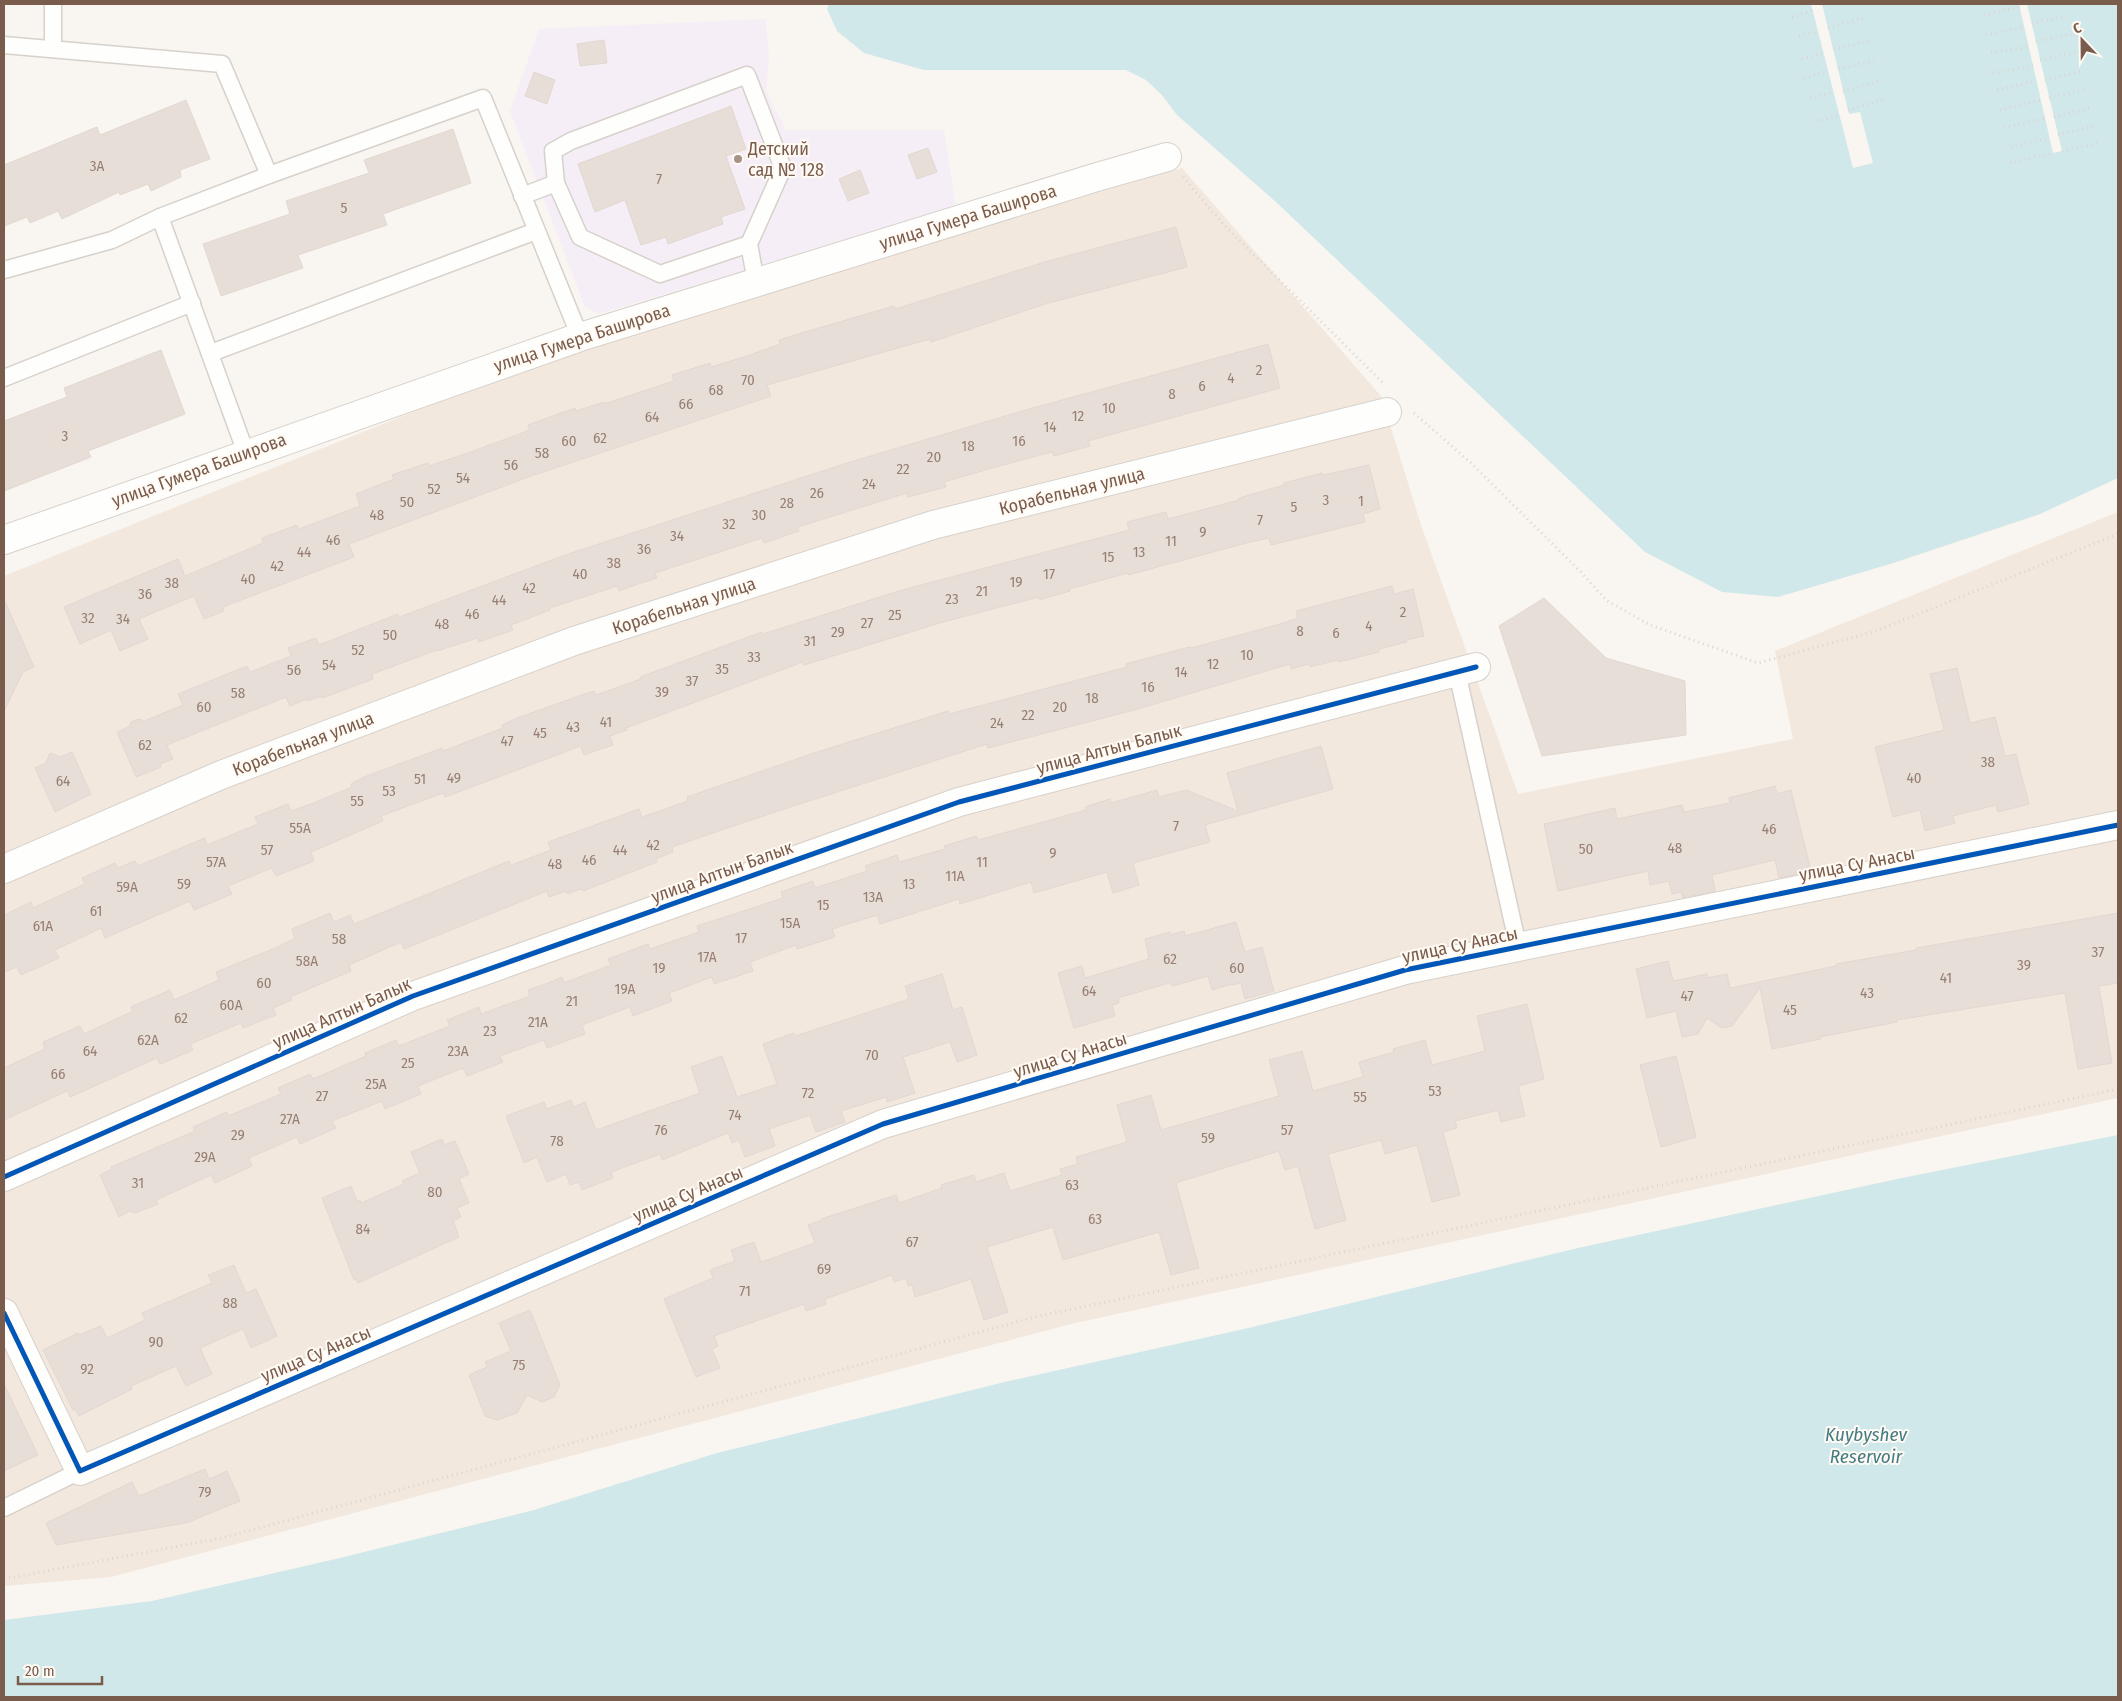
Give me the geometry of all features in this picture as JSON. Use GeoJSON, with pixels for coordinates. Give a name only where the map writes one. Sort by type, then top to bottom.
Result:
{"type":"FeatureCollection","features":[{"type":"Feature","properties":{"kind":"street","name":"улица Гумера Баширова"},"geometry":{"type":"LineString","coordinates":[[4,540],[246,453],[580,337],[1167,157]]}},
{"type":"Feature","properties":{"kind":"street","name":"Корабельная улица"},"geometry":{"type":"LineString","coordinates":[[4,869],[221,774],[574,641],[933,526],[1387,412]]}},
{"type":"Feature","properties":{"kind":"street","name":"улица Алтын Балык"},"geometry":{"type":"LineString","coordinates":[[4,1177],[413,996],[960,802],[1467,670]]}},
{"type":"Feature","properties":{"kind":"street","name":"улица Су Анасы"},"geometry":{"type":"LineString","coordinates":[[80,1471],[883,1124],[1404,970],[2118,825]]}},
{"type":"Feature","properties":{"kind":"street"},"geometry":{"type":"LineString","coordinates":[[4,1313],[80,1471]]}},
{"type":"Feature","properties":{"kind":"lane"},"geometry":{"type":"LineString","coordinates":[[52,48],[54,4]]}},
{"type":"Feature","properties":{"kind":"lane"},"geometry":{"type":"LineString","coordinates":[[4,45],[222,64],[269,175]]}},
{"type":"Feature","properties":{"kind":"lane"},"geometry":{"type":"LineString","coordinates":[[749,244],[660,274],[580,237],[556,183],[553,151],[571,141],[747,75],[783,168],[749,244],[756,282]]}},
{"type":"Feature","properties":{"kind":"lane"},"geometry":{"type":"LineString","coordinates":[[4,270],[112,240],[160,217],[269,175],[482,98],[580,337]]}},
{"type":"Feature","properties":{"kind":"lane"},"geometry":{"type":"LineString","coordinates":[[522,196],[556,183]]}},
{"type":"Feature","properties":{"kind":"lane"},"geometry":{"type":"LineString","coordinates":[[160,217],[246,453]]}},
{"type":"Feature","properties":{"kind":"lane"},"geometry":{"type":"LineString","coordinates":[[211,353],[536,232]]}},
{"type":"Feature","properties":{"kind":"lane"},"geometry":{"type":"LineString","coordinates":[[4,378],[192,303]]}},
{"type":"Feature","properties":{"kind":"lane"},"geometry":{"type":"LineString","coordinates":[[1467,670],[1518,946]]}},
{"type":"Feature","properties":{"kind":"lane"},"geometry":{"type":"LineString","coordinates":[[4,1508],[80,1471]]}},
{"type":"Feature","properties":{"kind":"path"},"geometry":{"type":"LineString","coordinates":[[1823,5],[1829,4]]}},
{"type":"Feature","properties":{"kind":"path"},"geometry":{"type":"LineString","coordinates":[[1984,15],[2019,6]]}},
{"type":"Feature","properties":{"kind":"path"},"geometry":{"type":"LineString","coordinates":[[1792,17],[1813,10]]}},
{"type":"Feature","properties":{"kind":"path"},"geometry":{"type":"LineString","coordinates":[[2032,24],[2068,16]]}},
{"type":"Feature","properties":{"kind":"path"},"geometry":{"type":"LineString","coordinates":[[1828,28],[1864,18]]}},
{"type":"Feature","properties":{"kind":"path"},"geometry":{"type":"LineString","coordinates":[[1986,35],[2024,27]]}},
{"type":"Feature","properties":{"kind":"path"},"geometry":{"type":"LineString","coordinates":[[1799,36],[1818,31]]}},
{"type":"Feature","properties":{"kind":"path"},"geometry":{"type":"LineString","coordinates":[[2036,41],[2074,34]]}},
{"type":"Feature","properties":{"kind":"path"},"geometry":{"type":"LineString","coordinates":[[1834,49],[1869,41]]}},
{"type":"Feature","properties":{"kind":"path"},"geometry":{"type":"LineString","coordinates":[[1990,53],[2028,47]]}},
{"type":"Feature","properties":{"kind":"path"},"geometry":{"type":"LineString","coordinates":[[1802,59],[1824,52]]}},
{"type":"Feature","properties":{"kind":"path"},"geometry":{"type":"LineString","coordinates":[[2040,60],[2078,52]]}},
{"type":"Feature","properties":{"kind":"path"},"geometry":{"type":"LineString","coordinates":[[1839,69],[1874,61]]}},
{"type":"Feature","properties":{"kind":"path"},"geometry":{"type":"LineString","coordinates":[[1993,73],[2032,66]]}},
{"type":"Feature","properties":{"kind":"path"},"geometry":{"type":"LineString","coordinates":[[1804,78],[1828,71]]}},
{"type":"Feature","properties":{"kind":"path"},"geometry":{"type":"LineString","coordinates":[[2045,80],[2083,71]]}},
{"type":"Feature","properties":{"kind":"path"},"geometry":{"type":"LineString","coordinates":[[1844,91],[1882,80]]}},
{"type":"Feature","properties":{"kind":"path"},"geometry":{"type":"LineString","coordinates":[[1997,90],[2036,81]]}},
{"type":"Feature","properties":{"kind":"path"},"geometry":{"type":"LineString","coordinates":[[2049,98],[2088,89]]}},
{"type":"Feature","properties":{"kind":"path"},"geometry":{"type":"LineString","coordinates":[[1810,98],[1834,92]]}},
{"type":"Feature","properties":{"kind":"path"},"geometry":{"type":"LineString","coordinates":[[1848,110],[1885,99]]}},
{"type":"Feature","properties":{"kind":"path"},"geometry":{"type":"LineString","coordinates":[[2000,110],[2040,100]]}},
{"type":"Feature","properties":{"kind":"path"},"geometry":{"type":"LineString","coordinates":[[2054,117],[2091,108]]}},
{"type":"Feature","properties":{"kind":"path"},"geometry":{"type":"LineString","coordinates":[[1817,121],[1840,115]]}},
{"type":"Feature","properties":{"kind":"path"},"geometry":{"type":"LineString","coordinates":[[2004,128],[2044,118]]}},
{"type":"Feature","properties":{"kind":"path"},"geometry":{"type":"LineString","coordinates":[[2058,135],[2094,126]]}},
{"type":"Feature","properties":{"kind":"path"},"geometry":{"type":"LineString","coordinates":[[2011,147],[2049,138]]}},
{"type":"Feature","properties":{"kind":"path"},"geometry":{"type":"LineString","coordinates":[[2062,151],[2100,143]]}},
{"type":"Feature","properties":{"kind":"path"},"geometry":{"type":"LineString","coordinates":[[2010,163],[2053,153]]}},
{"type":"Feature","properties":{"kind":"path"},"geometry":{"type":"LineString","coordinates":[[1167,157],[1223,224],[1385,385]]}},
{"type":"Feature","properties":{"kind":"path"},"geometry":{"type":"LineString","coordinates":[[1414,412],[1471,462],[1581,572],[1606,600],[1650,625],[1758,663],[1876,631],[2118,534]]}},
{"type":"Feature","properties":{"kind":"path"},"geometry":{"type":"LineString","coordinates":[[4,1578],[222,1538],[1035,1317],[2118,1089]]}},
{"type":"Feature","properties":{"kind":"shaded area","name":"Детский сад № 128"},"geometry":{"type":"Polygon","coordinates":[[[766,19],[769,60],[766,91],[786,130],[944,130],[956,207],[599,314],[585,307],[510,111],[539,29],[766,19]]]}},
{"type":"Feature","properties":{"kind":"shaded area"},"geometry":{"type":"Polygon","coordinates":[[[1182,168],[1381,396],[1422,528],[1518,794],[1793,739],[1775,651],[2118,512],[2118,1098],[1075,1323],[111,1577],[4,1586],[4,576],[592,340],[1182,168]]]}},
{"type":"Feature","properties":{"kind":"water"},"geometry":{"type":"Polygon","coordinates":[[[829,4],[2118,4],[2118,478],[2040,514],[1890,564],[1778,597],[1722,592],[1645,552],[1276,202],[1177,115],[1162,95],[1146,80],[1126,70],[924,70],[864,53],[837,31],[827,9],[829,4]]]}},
{"type":"Feature","properties":{"kind":"water","name":"Kuybyshev Reservoir"},"geometry":{"type":"Polygon","coordinates":[[[2118,1135],[2118,1697],[4,1697],[4,1620],[152,1601],[340,1558],[534,1510],[717,1453],[1009,1381],[1244,1329],[1578,1248],[1902,1178],[2118,1135]]]}},
{"type":"Feature","properties":{"kind":"pier"},"geometry":{"type":"Polygon","coordinates":[[[1811,4],[1822,4],[1849,114],[1860,112],[1873,163],[1853,168],[1811,4]]]}},
{"type":"Feature","properties":{"kind":"pier"},"geometry":{"type":"Polygon","coordinates":[[[2019,4],[2027,4],[2062,151],[2053,153],[2019,4]]]}},
{"type":"Feature","properties":{"kind":"building"},"geometry":{"type":"Polygon","coordinates":[[[604,40],[607,63],[580,66],[577,44],[604,40]]]}},
{"type":"Feature","properties":{"kind":"building"},"geometry":{"type":"Polygon","coordinates":[[[534,72],[555,80],[547,104],[525,96],[534,72]]]}},
{"type":"Feature","properties":{"kind":"building"},"geometry":{"type":"Polygon","coordinates":[[[186,100],[210,159],[180,170],[181,177],[151,191],[148,184],[120,195],[119,192],[62,219],[58,211],[30,223],[27,217],[4,226],[4,165],[97,127],[100,135],[186,100]]]}},
{"type":"Feature","properties":{"kind":"building"},"geometry":{"type":"Polygon","coordinates":[[[731,106],[746,149],[726,156],[745,209],[721,217],[723,224],[668,244],[666,237],[641,245],[625,200],[595,212],[578,164],[731,106]]]}},
{"type":"Feature","properties":{"kind":"building"},"geometry":{"type":"Polygon","coordinates":[[[453,129],[471,183],[383,214],[387,225],[298,255],[303,268],[221,296],[203,244],[290,214],[286,201],[369,173],[364,160],[453,129]]]}},
{"type":"Feature","properties":{"kind":"building"},"geometry":{"type":"Polygon","coordinates":[[[928,148],[937,172],[917,179],[908,155],[928,148]]]}},
{"type":"Feature","properties":{"kind":"building"},"geometry":{"type":"Polygon","coordinates":[[[860,170],[869,193],[848,201],[839,179],[860,170]]]}},
{"type":"Feature","properties":{"kind":"building"},"geometry":{"type":"Polygon","coordinates":[[[1176,227],[1187,267],[1045,304],[931,342],[930,339],[767,385],[771,396],[534,475],[349,544],[354,557],[223,607],[224,611],[204,619],[194,596],[167,607],[139,619],[148,639],[120,651],[111,630],[80,644],[64,607],[178,559],[185,576],[263,543],[262,538],[297,525],[299,529],[360,506],[356,494],[394,479],[392,475],[428,463],[429,466],[468,453],[530,430],[528,425],[575,408],[576,411],[604,402],[604,404],[674,381],[672,375],[710,363],[711,367],[747,356],[780,344],[779,340],[798,334],[894,306],[895,309],[1048,261],[1176,227]]]}},
{"type":"Feature","properties":{"kind":"building"},"geometry":{"type":"Polygon","coordinates":[[[1268,344],[1280,388],[1088,441],[1090,446],[1054,456],[1052,452],[944,482],[946,487],[908,497],[907,493],[798,527],[799,531],[764,543],[762,538],[655,573],[657,578],[619,591],[617,586],[550,608],[550,610],[511,625],[513,630],[479,642],[477,638],[437,650],[372,674],[373,679],[322,698],[321,696],[308,701],[307,699],[290,706],[286,697],[167,745],[173,759],[160,764],[161,767],[136,777],[117,732],[129,727],[131,722],[139,719],[144,721],[183,705],[178,694],[247,666],[250,672],[291,656],[288,648],[316,638],[319,645],[398,614],[399,617],[568,554],[847,463],[1029,409],[1268,344]]]}},
{"type":"Feature","properties":{"kind":"building"},"geometry":{"type":"Polygon","coordinates":[[[161,350],[185,414],[88,451],[91,457],[4,491],[4,421],[67,397],[64,388],[161,350]]]}},
{"type":"Feature","properties":{"kind":"building"},"geometry":{"type":"Polygon","coordinates":[[[1369,465],[1380,509],[1363,514],[1365,522],[1271,545],[1269,538],[1250,542],[1069,589],[1070,591],[1039,600],[1039,597],[943,622],[804,665],[803,662],[626,728],[627,730],[610,736],[613,745],[584,755],[581,746],[445,797],[443,793],[381,816],[383,821],[311,852],[314,861],[276,876],[272,868],[228,886],[232,894],[194,910],[190,901],[105,938],[101,928],[55,950],[59,958],[21,975],[17,967],[4,972],[4,915],[31,902],[33,908],[85,884],[82,878],[115,863],[118,868],[135,861],[138,866],[205,838],[207,845],[258,824],[255,817],[288,804],[291,811],[311,804],[352,787],[351,784],[364,777],[442,748],[443,751],[503,728],[502,725],[517,718],[594,691],[596,695],[762,632],[763,634],[902,590],[1129,530],[1127,522],[1166,512],[1168,519],[1239,500],[1239,498],[1284,485],[1284,483],[1322,473],[1323,475],[1369,465]]]}},
{"type":"Feature","properties":{"kind":"building"},"geometry":{"type":"Polygon","coordinates":[[[1392,586],[1394,594],[1413,589],[1424,636],[1379,649],[1379,652],[1339,662],[1338,660],[1310,667],[1309,664],[1291,669],[1290,664],[1138,709],[988,748],[987,744],[672,847],[673,852],[656,859],[657,862],[583,891],[580,889],[567,894],[566,891],[549,897],[547,891],[404,949],[401,942],[349,965],[351,971],[290,997],[292,1000],[273,1008],[276,1015],[243,1028],[241,1023],[190,1044],[193,1050],[160,1064],[157,1058],[70,1097],[67,1091],[4,1120],[4,1068],[45,1049],[43,1042],[80,1026],[84,1034],[133,1011],[131,1007],[170,990],[174,1000],[219,980],[216,972],[280,946],[295,938],[292,929],[330,913],[334,922],[350,915],[354,924],[509,861],[511,865],[551,850],[548,842],[639,809],[642,817],[688,801],[687,797],[811,754],[948,711],[949,714],[1127,667],[1126,664],[1159,655],[1280,624],[1298,618],[1296,611],[1392,586]]]}},
{"type":"Feature","properties":{"kind":"building"},"geometry":{"type":"Polygon","coordinates":[[[1544,598],[1606,658],[1685,681],[1686,735],[1542,756],[1499,626],[1544,598]]]}},
{"type":"Feature","properties":{"kind":"building"},"geometry":{"type":"Polygon","coordinates":[[[4,599],[34,667],[23,672],[4,711],[4,599]]]}},
{"type":"Feature","properties":{"kind":"building"},"geometry":{"type":"Polygon","coordinates":[[[1957,668],[1970,723],[1995,717],[2005,756],[2016,754],[2029,804],[1998,812],[1996,805],[1953,816],[1955,823],[1925,831],[1920,810],[1893,817],[1875,747],[1944,730],[1930,674],[1957,668]]]}},
{"type":"Feature","properties":{"kind":"building"},"geometry":{"type":"Polygon","coordinates":[[[1321,746],[1333,789],[1205,825],[1210,842],[1133,863],[1139,885],[1113,893],[1107,872],[1034,893],[1031,882],[960,904],[959,899],[880,924],[877,915],[832,929],[835,937],[797,949],[796,945],[750,962],[753,971],[714,984],[712,977],[669,993],[672,1001],[633,1016],[630,1007],[582,1025],[585,1034],[547,1048],[544,1040],[500,1056],[503,1062],[467,1076],[463,1068],[418,1086],[421,1094],[385,1109],[382,1101],[332,1121],[336,1128],[300,1144],[297,1137],[249,1158],[252,1166],[215,1183],[211,1175],[156,1200],[158,1204],[135,1213],[130,1211],[119,1217],[100,1175],[112,1169],[111,1167],[195,1131],[193,1127],[227,1112],[228,1116],[281,1094],[278,1088],[310,1074],[313,1079],[366,1056],[365,1053],[396,1040],[399,1046],[450,1026],[447,1020],[479,1007],[481,1014],[530,996],[528,990],[562,977],[564,983],[611,965],[608,959],[648,944],[650,949],[699,932],[697,926],[783,898],[781,892],[813,881],[815,888],[867,871],[865,866],[897,855],[899,862],[945,849],[944,846],[976,836],[978,840],[1086,810],[1085,807],[1110,799],[1111,803],[1157,790],[1159,797],[1186,790],[1238,811],[1227,773],[1321,746]]]}},
{"type":"Feature","properties":{"kind":"building"},"geometry":{"type":"Polygon","coordinates":[[[72,752],[91,794],[55,812],[35,768],[46,763],[50,753],[61,757],[72,752]]]}},
{"type":"Feature","properties":{"kind":"building"},"geometry":{"type":"Polygon","coordinates":[[[1775,786],[1777,794],[1791,790],[1811,871],[1779,878],[1775,860],[1712,875],[1715,891],[1683,898],[1681,892],[1672,894],[1669,881],[1650,885],[1648,871],[1558,891],[1544,824],[1615,808],[1617,819],[1682,805],[1684,812],[1730,803],[1729,798],[1775,786]]]}},
{"type":"Feature","properties":{"kind":"building"},"geometry":{"type":"Polygon","coordinates":[[[2118,913],[2118,983],[2099,986],[2112,1063],[2078,1069],[2065,993],[1897,1020],[1897,1022],[1820,1037],[1821,1039],[1772,1049],[1760,988],[1732,1026],[1722,1028],[1707,1018],[1698,1034],[1682,1037],[1676,1011],[1647,1018],[1636,969],[1668,961],[1673,981],[1707,974],[1707,978],[1727,974],[1730,988],[1836,966],[1836,964],[1916,950],[1916,948],[2118,913]]]}},
{"type":"Feature","properties":{"kind":"building"},"geometry":{"type":"Polygon","coordinates":[[[1236,922],[1245,952],[1262,947],[1274,991],[1245,999],[1241,983],[1212,990],[1208,976],[1173,986],[1169,983],[1118,998],[1119,1003],[1112,1005],[1115,1016],[1074,1028],[1058,973],[1082,966],[1085,978],[1149,959],[1145,939],[1170,932],[1171,935],[1184,931],[1185,936],[1236,922]]]}},
{"type":"Feature","properties":{"kind":"building"},"geometry":{"type":"Polygon","coordinates":[[[942,974],[953,1010],[962,1007],[977,1055],[957,1062],[950,1042],[903,1057],[915,1093],[887,1102],[886,1097],[841,1111],[845,1122],[816,1132],[810,1115],[769,1129],[775,1146],[745,1157],[739,1140],[732,1143],[728,1133],[662,1160],[660,1154],[611,1172],[613,1178],[582,1190],[579,1182],[570,1185],[566,1174],[547,1182],[537,1157],[524,1163],[506,1116],[544,1102],[547,1109],[571,1100],[574,1107],[585,1102],[596,1130],[700,1093],[691,1067],[722,1056],[737,1097],[777,1084],[763,1044],[794,1033],[795,1036],[909,999],[905,986],[942,974]]]}},
{"type":"Feature","properties":{"kind":"building"},"geometry":{"type":"Polygon","coordinates":[[[1527,1004],[1544,1079],[1518,1086],[1525,1116],[1501,1122],[1498,1110],[1455,1121],[1457,1128],[1443,1132],[1460,1195],[1432,1202],[1417,1145],[1385,1154],[1381,1140],[1328,1154],[1346,1220],[1315,1229],[1298,1166],[1285,1170],[1279,1151],[1176,1183],[1199,1268],[1171,1275],[1159,1232],[1063,1260],[1053,1227],[987,1247],[1008,1312],[984,1320],[971,1279],[915,1297],[912,1285],[908,1286],[906,1278],[894,1282],[892,1275],[825,1299],[826,1304],[806,1311],[804,1304],[714,1336],[718,1346],[712,1349],[720,1368],[696,1377],[664,1299],[713,1278],[710,1270],[735,1261],[731,1250],[754,1242],[761,1262],[815,1243],[808,1225],[896,1195],[899,1203],[942,1188],[941,1185],[974,1175],[976,1182],[1004,1173],[1010,1191],[1062,1175],[1060,1169],[1078,1164],[1076,1157],[1127,1142],[1117,1105],[1151,1095],[1161,1130],[1279,1096],[1269,1060],[1302,1051],[1313,1091],[1363,1077],[1359,1062],[1394,1052],[1393,1049],[1425,1040],[1432,1065],[1485,1051],[1477,1016],[1527,1004]]]}},
{"type":"Feature","properties":{"kind":"building"},"geometry":{"type":"Polygon","coordinates":[[[1676,1056],[1696,1137],[1661,1147],[1640,1065],[1676,1056]]]}},
{"type":"Feature","properties":{"kind":"building"},"geometry":{"type":"Polygon","coordinates":[[[442,1139],[444,1145],[455,1141],[469,1174],[459,1179],[469,1203],[457,1208],[461,1217],[453,1221],[459,1237],[358,1283],[356,1279],[354,1280],[322,1198],[351,1186],[357,1201],[360,1200],[361,1203],[404,1184],[402,1181],[420,1173],[411,1152],[442,1139]]]}},
{"type":"Feature","properties":{"kind":"building"},"geometry":{"type":"Polygon","coordinates":[[[234,1265],[246,1293],[256,1289],[277,1336],[251,1348],[243,1329],[200,1348],[212,1374],[186,1386],[176,1366],[131,1386],[132,1389],[79,1416],[75,1409],[73,1410],[43,1350],[78,1333],[79,1335],[101,1326],[107,1338],[145,1320],[142,1313],[212,1283],[208,1275],[234,1265]]]}},
{"type":"Feature","properties":{"kind":"building"},"geometry":{"type":"Polygon","coordinates":[[[530,1310],[560,1385],[554,1397],[542,1402],[527,1395],[517,1413],[497,1420],[485,1416],[469,1375],[487,1367],[485,1362],[511,1351],[499,1323],[530,1310]]]}},
{"type":"Feature","properties":{"kind":"building"},"geometry":{"type":"Polygon","coordinates":[[[4,1384],[38,1455],[4,1471],[4,1384]]]}},
{"type":"Feature","properties":{"kind":"building"},"geometry":{"type":"Polygon","coordinates":[[[205,1469],[209,1479],[227,1471],[240,1501],[186,1523],[56,1545],[46,1523],[132,1482],[139,1496],[205,1469]]]}},
{"type":"Feature","properties":{"kind":"cycle path"},"geometry":{"type":"LineString","coordinates":[[4,1177],[413,996],[959,802],[1476,667]]}},
{"type":"Feature","properties":{"kind":"cycle path"},"geometry":{"type":"LineString","coordinates":[[4,1313],[80,1471],[883,1124],[1405,970],[2118,825]]}},
{"type":"Feature","properties":{"kind":"place","name":"Детский сад № 128"},"geometry":{"type":"Point","coordinates":[738,159]}}]}
